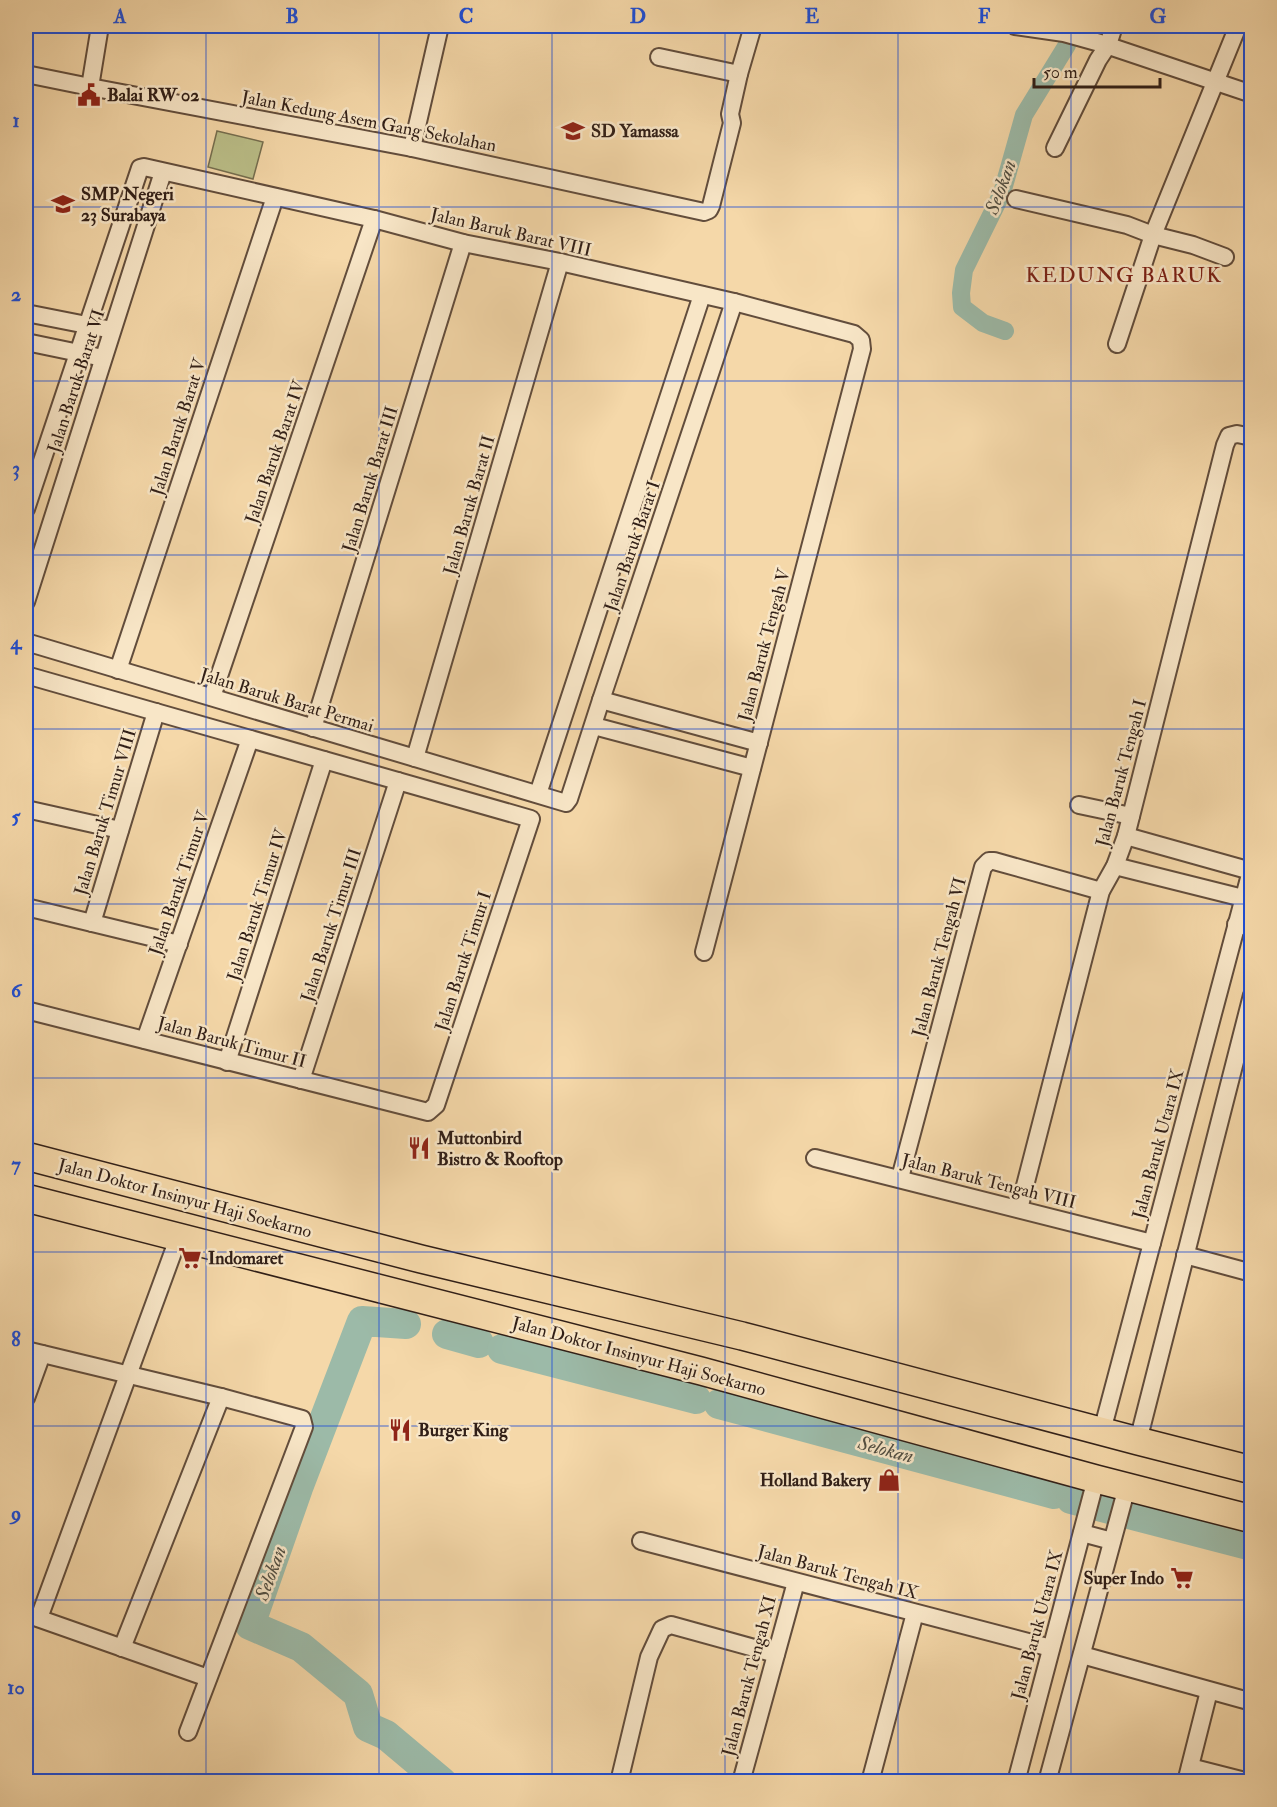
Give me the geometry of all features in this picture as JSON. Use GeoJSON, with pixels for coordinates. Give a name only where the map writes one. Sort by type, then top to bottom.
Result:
{"type":"FeatureCollection","features":[{"type":"Feature","properties":{"kind":"main road","name":"Jalan Doktor Insinyur Haji Soekarno"},"geometry":{"type":"LineString","coordinates":[[26,1156],[421,1259],[742,1336],[1251,1470]]}},
{"type":"Feature","properties":{"kind":"main road","name":"Jalan Doktor Insinyur Haji Soekarno"},"geometry":{"type":"LineString","coordinates":[[26,1198],[712,1374],[1092,1496],[1125,1495],[1251,1519]]}},
{"type":"Feature","properties":{"kind":"main road"},"geometry":{"type":"LineString","coordinates":[[352,1281],[364,1269],[366,1252],[362,1244]]}},
{"type":"Feature","properties":{"kind":"main road"},"geometry":{"type":"LineString","coordinates":[[407,1295],[399,1280],[401,1272],[405,1264],[421,1259]]}},
{"type":"Feature","properties":{"kind":"street"},"geometry":{"type":"LineString","coordinates":[[90,87],[100,26]]}},
{"type":"Feature","properties":{"kind":"street"},"geometry":{"type":"LineString","coordinates":[[412,148],[440,26]]}},
{"type":"Feature","properties":{"kind":"street"},"geometry":{"type":"LineString","coordinates":[[658,57],[739,74],[753,26]]}},
{"type":"Feature","properties":{"kind":"street"},"geometry":{"type":"LineString","coordinates":[[1015,26],[1068,34],[1108,45],[1251,94]]}},
{"type":"Feature","properties":{"kind":"street"},"geometry":{"type":"LineString","coordinates":[[1055,148],[1098,60],[1108,45],[1114,26]]}},
{"type":"Feature","properties":{"kind":"street"},"geometry":{"type":"LineString","coordinates":[[1118,344],[1154,235],[1238,26]]}},
{"type":"Feature","properties":{"kind":"street","name":"Jalan Kedung Asem Gang Sekolahan"},"geometry":{"type":"LineString","coordinates":[[26,74],[412,148],[704,212],[709,210],[714,196],[732,123],[730,114],[739,74]]}},
{"type":"Feature","properties":{"kind":"street","name":"Jalan Baruk Barat VIII"},"geometry":{"type":"LineString","coordinates":[[140,168],[275,196],[464,243],[560,262],[734,302],[855,334],[861,340],[862,349]]}},
{"type":"Feature","properties":{"kind":"street","name":"Jalan Baruk Barat VI"},"geometry":{"type":"LineString","coordinates":[[26,509],[140,168]]}},
{"type":"Feature","properties":{"kind":"street","name":"Jalan Baruk Barat VI"},"geometry":{"type":"LineString","coordinates":[[26,602],[163,172]]}},
{"type":"Feature","properties":{"kind":"street","name":"Jalan Baruk Barat V"},"geometry":{"type":"LineString","coordinates":[[118,670],[275,196]]}},
{"type":"Feature","properties":{"kind":"street"},"geometry":{"type":"LineString","coordinates":[[1016,199],[1126,225],[1225,257]]}},
{"type":"Feature","properties":{"kind":"street","name":"Jalan Baruk Barat IV"},"geometry":{"type":"LineString","coordinates":[[212,698],[374,219]]}},
{"type":"Feature","properties":{"kind":"street","name":"Jalan Baruk Barat III"},"geometry":{"type":"LineString","coordinates":[[313,728],[464,243]]}},
{"type":"Feature","properties":{"kind":"street","name":"Jalan Baruk Barat II"},"geometry":{"type":"LineString","coordinates":[[415,758],[560,262]]}},
{"type":"Feature","properties":{"kind":"street","name":"Jalan Baruk Barat I"},"geometry":{"type":"LineString","coordinates":[[538,794],[702,295]]}},
{"type":"Feature","properties":{"kind":"street","name":"Jalan Baruk Barat I"},"geometry":{"type":"LineString","coordinates":[[566,802],[594,726],[734,302]]}},
{"type":"Feature","properties":{"kind":"street"},"geometry":{"type":"LineString","coordinates":[[26,313],[112,330]]}},
{"type":"Feature","properties":{"kind":"street"},"geometry":{"type":"LineString","coordinates":[[26,342],[103,358]]}},
{"type":"Feature","properties":{"kind":"street","name":"Jalan Baruk Tengah V"},"geometry":{"type":"LineString","coordinates":[[704,952],[862,349]]}},
{"type":"Feature","properties":{"kind":"street","name":"Jalan Baruk Tengah I"},"geometry":{"type":"LineString","coordinates":[[1020,1209],[1101,891],[1115,866],[1126,836],[1225,445],[1229,436],[1237,434],[1251,438]]}},
{"type":"Feature","properties":{"kind":"street","name":"Jalan Baruk Barat Permai"},"geometry":{"type":"LineString","coordinates":[[26,642],[566,802]]}},
{"type":"Feature","properties":{"kind":"street"},"geometry":{"type":"LineString","coordinates":[[26,675],[398,781]]}},
{"type":"Feature","properties":{"kind":"street"},"geometry":{"type":"LineString","coordinates":[[601,700],[759,744]]}},
{"type":"Feature","properties":{"kind":"street","name":"Jalan Baruk Timur VIII"},"geometry":{"type":"LineString","coordinates":[[92,923],[156,712]]}},
{"type":"Feature","properties":{"kind":"street"},"geometry":{"type":"LineString","coordinates":[[594,726],[752,768]]}},
{"type":"Feature","properties":{"kind":"street","name":"Jalan Baruk Timur V"},"geometry":{"type":"LineString","coordinates":[[146,1040],[250,739]]}},
{"type":"Feature","properties":{"kind":"street","name":"Jalan Baruk Timur IV"},"geometry":{"type":"LineString","coordinates":[[226,1062],[324,760]]}},
{"type":"Feature","properties":{"kind":"street","name":"Jalan Baruk Timur I"},"geometry":{"type":"LineString","coordinates":[[398,781],[531,819],[436,1105],[428,1112]]}},
{"type":"Feature","properties":{"kind":"street","name":"Jalan Baruk Timur III"},"geometry":{"type":"LineString","coordinates":[[301,1080],[398,781]]}},
{"type":"Feature","properties":{"kind":"street"},"geometry":{"type":"LineString","coordinates":[[1079,805],[1131,816]]}},
{"type":"Feature","properties":{"kind":"street"},"geometry":{"type":"LineString","coordinates":[[26,809],[120,830]]}},
{"type":"Feature","properties":{"kind":"street"},"geometry":{"type":"LineString","coordinates":[[1126,836],[1251,869]]}},
{"type":"Feature","properties":{"kind":"street","name":"Jalan Baruk Tengah VI"},"geometry":{"type":"LineString","coordinates":[[900,1178],[983,867],[989,861],[994,861],[1101,891]]}},
{"type":"Feature","properties":{"kind":"street"},"geometry":{"type":"LineString","coordinates":[[1115,866],[1243,898]]}},
{"type":"Feature","properties":{"kind":"street","name":"Jalan Baruk Utara IX"},"geometry":{"type":"LineString","coordinates":[[1102,1431],[1152,1243],[1244,926],[1243,898],[1251,869]]}},
{"type":"Feature","properties":{"kind":"street"},"geometry":{"type":"LineString","coordinates":[[26,907],[179,944]]}},
{"type":"Feature","properties":{"kind":"street"},"geometry":{"type":"LineString","coordinates":[[1138,1441],[1251,995]]}},
{"type":"Feature","properties":{"kind":"street","name":"Jalan Baruk Timur II"},"geometry":{"type":"LineString","coordinates":[[26,1010],[428,1112]]}},
{"type":"Feature","properties":{"kind":"street","name":"Jalan Baruk Tengah VIII"},"geometry":{"type":"LineString","coordinates":[[816,1158],[1152,1243]]}},
{"type":"Feature","properties":{"kind":"street"},"geometry":{"type":"LineString","coordinates":[[179,1236],[129,1376],[32,1616],[208,1678]]}},
{"type":"Feature","properties":{"kind":"street"},"geometry":{"type":"LineString","coordinates":[[1185,1255],[1251,1273]]}},
{"type":"Feature","properties":{"kind":"street"},"geometry":{"type":"LineString","coordinates":[[26,1398],[34,1352],[302,1419],[304,1427],[188,1732]]}},
{"type":"Feature","properties":{"kind":"street"},"geometry":{"type":"LineString","coordinates":[[122,1648],[221,1397]]}},
{"type":"Feature","properties":{"kind":"street"},"geometry":{"type":"LineString","coordinates":[[1047,1782],[1125,1495]]}},
{"type":"Feature","properties":{"kind":"street","name":"Jalan Baruk Utara IX"},"geometry":{"type":"LineString","coordinates":[[1016,1782],[1092,1496]]}},
{"type":"Feature","properties":{"kind":"street"},"geometry":{"type":"LineString","coordinates":[[1082,1533],[1112,1541]]}},
{"type":"Feature","properties":{"kind":"street","name":"Jalan Baruk Tengah IX"},"geometry":{"type":"LineString","coordinates":[[641,1541],[1051,1648]]}},
{"type":"Feature","properties":{"kind":"street","name":"Jalan Baruk Tengah XI"},"geometry":{"type":"LineString","coordinates":[[741,1782],[796,1582]]}},
{"type":"Feature","properties":{"kind":"street"},"geometry":{"type":"LineString","coordinates":[[870,1782],[915,1613]]}},
{"type":"Feature","properties":{"kind":"street"},"geometry":{"type":"LineString","coordinates":[[619,1782],[649,1657],[662,1629],[670,1625],[776,1654]]}},
{"type":"Feature","properties":{"kind":"street"},"geometry":{"type":"LineString","coordinates":[[1082,1654],[1251,1702]]}},
{"type":"Feature","properties":{"kind":"street"},"geometry":{"type":"LineString","coordinates":[[1209,1691],[1188,1774],[1249,1782]]}},
{"type":"Feature","properties":{"kind":"green space"},"geometry":{"type":"Polygon","coordinates":[[[217,131],[263,142],[253,179],[208,167],[217,131]]]}},
{"type":"Feature","properties":{"kind":"waterway","name":"Selokan"},"geometry":{"type":"LineString","coordinates":[[1005,331],[983,323],[962,307],[964,270],[1002,193],[1024,115],[1067,45],[1070,26]]}},
{"type":"Feature","properties":{"kind":"waterway","name":"Selokan"},"geometry":{"type":"LineString","coordinates":[[406,1324],[362,1321],[298,1488],[250,1625],[301,1647],[358,1694],[368,1727],[386,1735],[442,1782]]}},
{"type":"Feature","properties":{"kind":"waterway","name":"Selokan"},"geometry":{"type":"LineString","coordinates":[[447,1334],[479,1343]]}},
{"type":"Feature","properties":{"kind":"waterway","name":"Selokan"},"geometry":{"type":"LineString","coordinates":[[502,1349],[696,1399]]}},
{"type":"Feature","properties":{"kind":"waterway","name":"Selokan"},"geometry":{"type":"LineString","coordinates":[[719,1404],[1054,1494]]}},
{"type":"Feature","properties":{"kind":"waterway","name":"Selokan"},"geometry":{"type":"LineString","coordinates":[[1071,1499],[1252,1546]]}},
{"type":"Feature","properties":{"kind":"place","name":"Balai RW 02"},"geometry":{"type":"Point","coordinates":[89,95]}},
{"type":"Feature","properties":{"kind":"place","name":"SD Yamassa"},"geometry":{"type":"Point","coordinates":[573,131]}},
{"type":"Feature","properties":{"kind":"place","name":"SMP Negeri 23 Surabaya"},"geometry":{"type":"Point","coordinates":[63,204]}},
{"type":"Feature","properties":{"kind":"place","name":"Muttonbird Bistro & Rooftop"},"geometry":{"type":"Point","coordinates":[419,1148]}},
{"type":"Feature","properties":{"kind":"place","name":"Indomaret"},"geometry":{"type":"Point","coordinates":[190,1258]}},
{"type":"Feature","properties":{"kind":"place","name":"Burger King"},"geometry":{"type":"Point","coordinates":[400,1430]}},
{"type":"Feature","properties":{"kind":"place","name":"Holland Bakery"},"geometry":{"type":"Point","coordinates":[889,1480]}},
{"type":"Feature","properties":{"kind":"place","name":"Super Indo"},"geometry":{"type":"Point","coordinates":[1182,1578]}},
{"type":"Feature","properties":{"kind":"district","name":"KEDUNG BARUK"},"geometry":{"type":"Point","coordinates":[1124,275]}}]}
